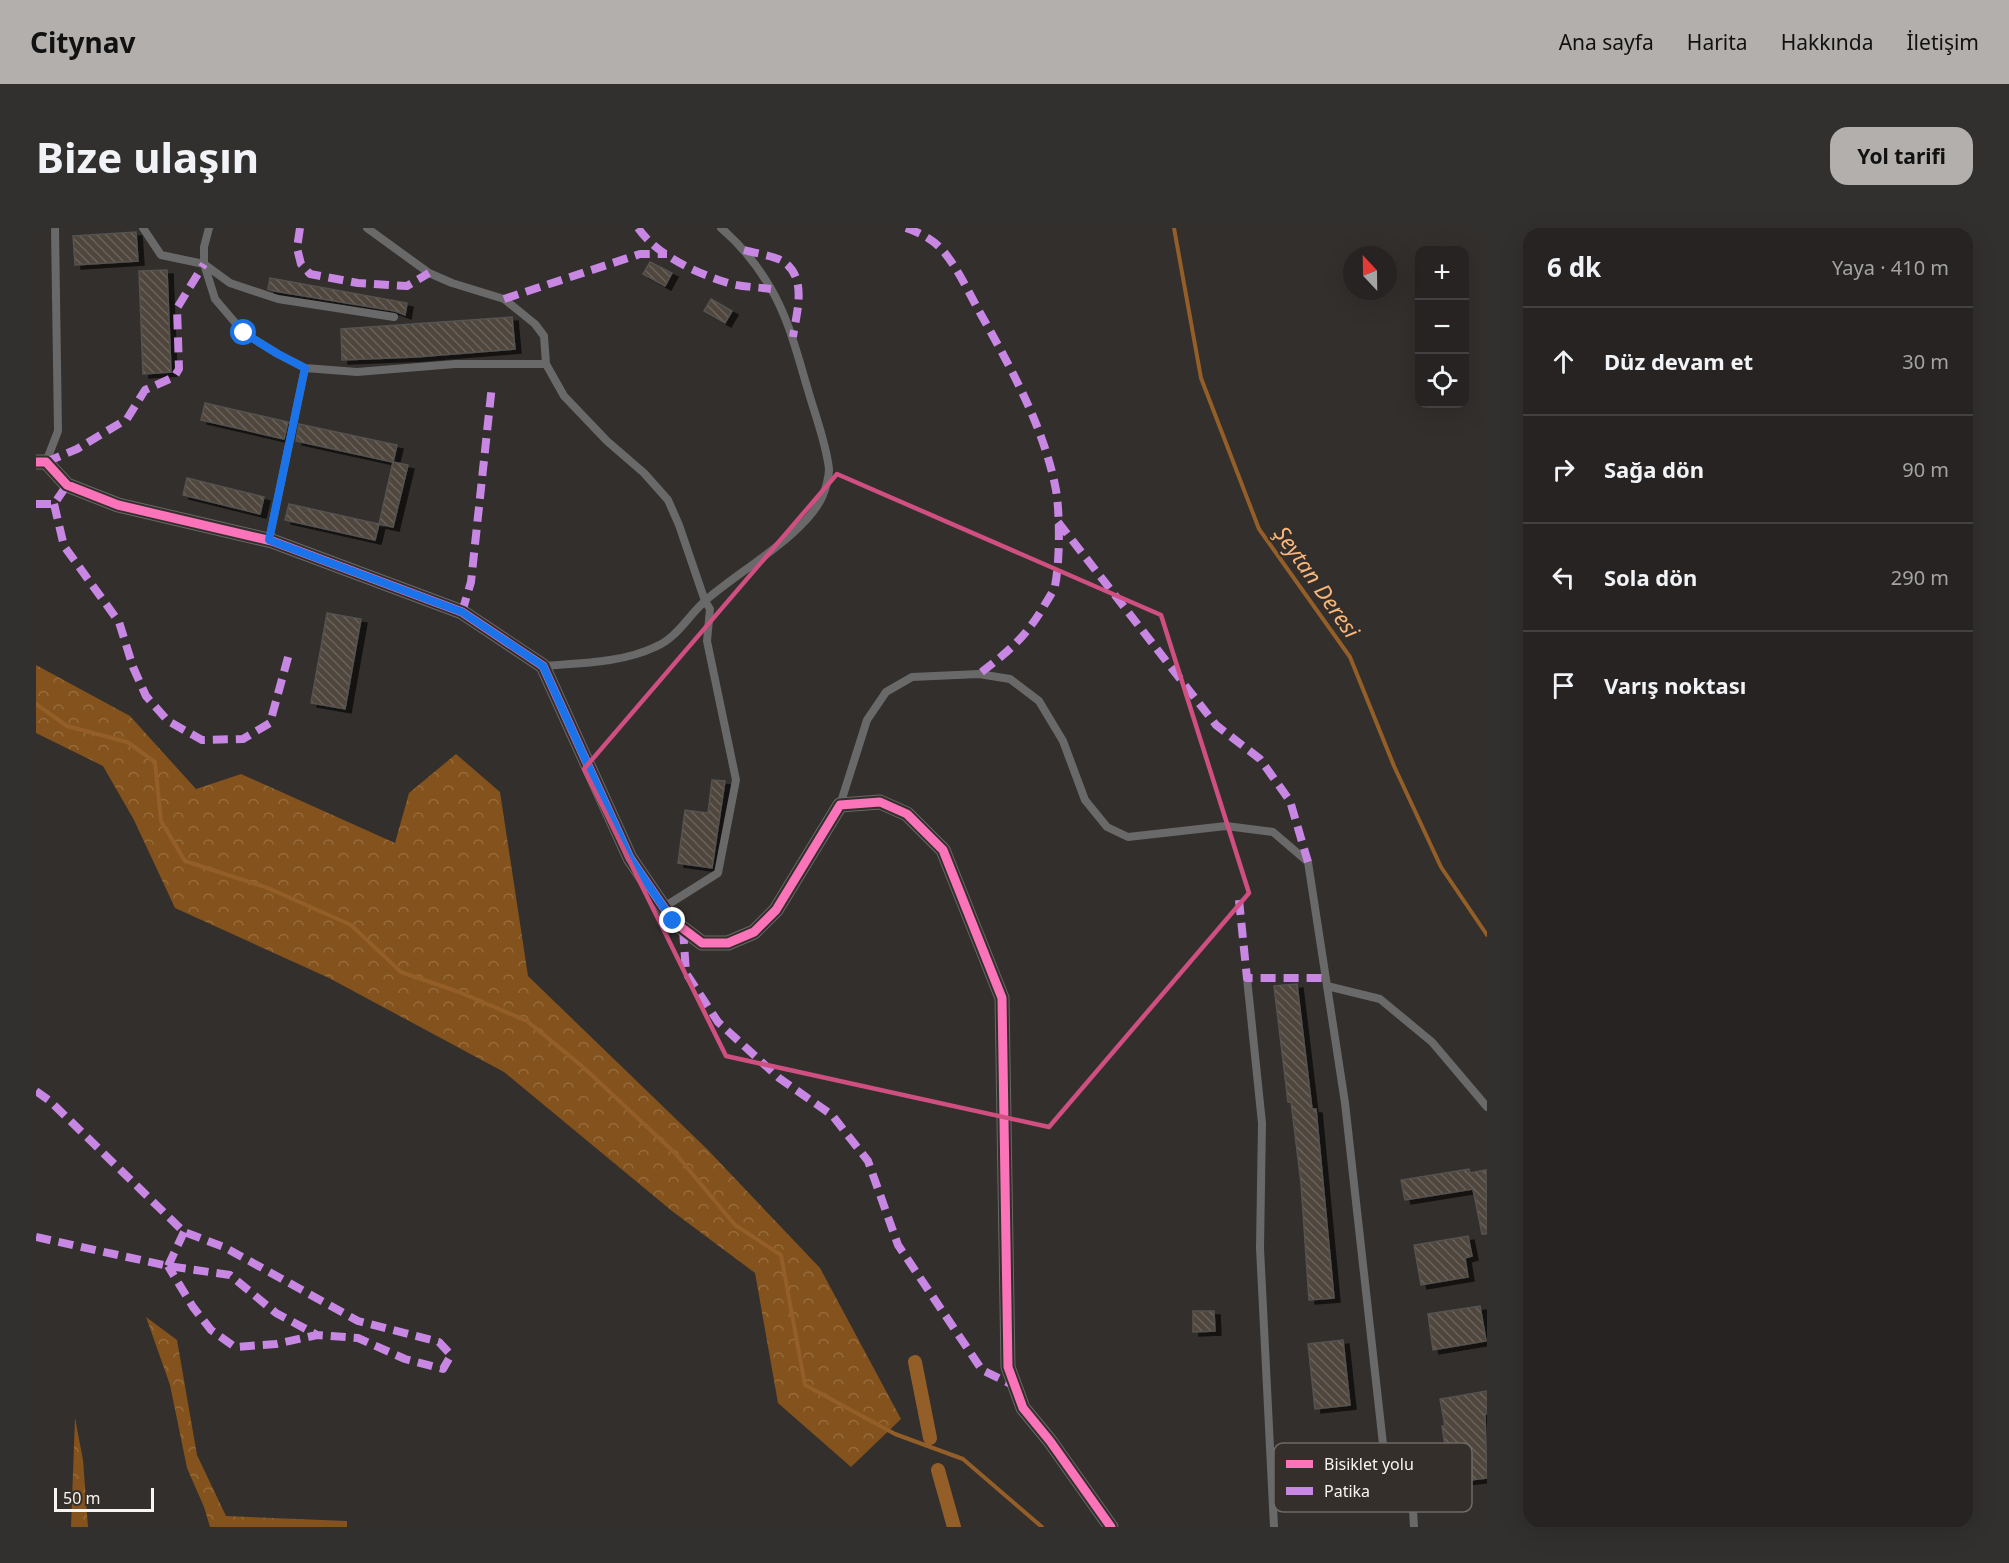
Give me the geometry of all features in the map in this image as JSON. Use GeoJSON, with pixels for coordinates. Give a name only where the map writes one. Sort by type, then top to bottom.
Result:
{"type":"FeatureCollection","features":[{"type":"Feature","properties":{"kind":"street"},"geometry":{"type":"LineString","coordinates":[[41,462],[67,485],[118,505],[269,540],[462,612],[543,666],[630,858],[673,921],[702,943],[728,943],[754,932],[776,910],[840,805],[880,802],[907,814],[943,850],[1002,998],[1008,1367],[1023,1408],[1111,1527]]}},
{"type":"Feature","properties":{"kind":"lane"},"geometry":{"type":"LineString","coordinates":[[41,462],[58,431],[55,228]]}},
{"type":"Feature","properties":{"kind":"lane"},"geometry":{"type":"LineString","coordinates":[[143,228],[161,255],[204,264],[230,283],[278,299],[394,317]]}},
{"type":"Feature","properties":{"kind":"lane"},"geometry":{"type":"LineString","coordinates":[[209,228],[204,247],[204,264],[215,299],[244,333],[305,368],[357,372],[455,364],[546,364]]}},
{"type":"Feature","properties":{"kind":"lane"},"geometry":{"type":"LineString","coordinates":[[367,228],[429,273],[452,283],[504,299],[535,324],[544,336],[546,364],[564,396],[607,441],[644,473],[668,501],[679,525],[705,601],[710,609],[707,641],[736,780],[718,873],[664,907]]}},
{"type":"Feature","properties":{"kind":"lane"},"geometry":{"type":"LineString","coordinates":[[543,666],[587,663],[655,648],[672,637],[705,601],[803,524],[823,497],[829,471],[822,436],[789,323],[755,263],[734,238],[721,228]]}},
{"type":"Feature","properties":{"kind":"lane"},"geometry":{"type":"LineString","coordinates":[[269,540],[305,368]]}},
{"type":"Feature","properties":{"kind":"lane"},"geometry":{"type":"LineString","coordinates":[[840,805],[867,720],[886,692],[912,677],[979,674],[1010,679],[1039,701],[1063,741],[1085,800],[1107,827],[1128,837],[1226,826],[1273,832],[1308,862],[1345,1103],[1383,1443]]}},
{"type":"Feature","properties":{"kind":"lane"},"geometry":{"type":"LineString","coordinates":[[1247,978],[1262,1123],[1260,1248],[1274,1527]]}},
{"type":"Feature","properties":{"kind":"lane"},"geometry":{"type":"LineString","coordinates":[[1327,986],[1380,999],[1432,1042],[1487,1107]]}},
{"type":"Feature","properties":{"kind":"lane"},"geometry":{"type":"LineString","coordinates":[[1413,1512],[1414,1527]]}},
{"type":"Feature","properties":{"kind":"highlighted area"},"geometry":{"type":"Polygon","coordinates":[[[837,474],[1161,615],[1249,893],[1049,1127],[726,1056],[584,769],[837,474]]]}},
{"type":"Feature","properties":{"kind":"green space"},"geometry":{"type":"Polygon","coordinates":[[[36,665],[130,716],[196,789],[241,774],[395,843],[409,793],[456,754],[500,792],[528,976],[707,1149],[820,1268],[901,1419],[851,1467],[778,1403],[755,1273],[672,1211],[504,1072],[329,978],[175,908],[134,820],[103,766],[36,733],[36,665]]]}},
{"type":"Feature","properties":{"kind":"green space"},"geometry":{"type":"Polygon","coordinates":[[[146,1317],[177,1340],[197,1455],[226,1516],[347,1521],[347,1527],[210,1527],[187,1468],[170,1385],[146,1317]]]}},
{"type":"Feature","properties":{"kind":"green space"},"geometry":{"type":"Polygon","coordinates":[[[75,1418],[83,1460],[88,1527],[71,1527],[75,1418]]]}},
{"type":"Feature","properties":{"kind":"building"},"geometry":{"type":"Polygon","coordinates":[[[136,232],[138,261],[75,265],[73,236],[136,232]]]}},
{"type":"Feature","properties":{"kind":"building"},"geometry":{"type":"Polygon","coordinates":[[[650,262],[672,273],[665,286],[643,274],[650,262]]]}},
{"type":"Feature","properties":{"kind":"building"},"geometry":{"type":"Polygon","coordinates":[[[167,270],[171,372],[143,374],[139,271],[167,270]]]}},
{"type":"Feature","properties":{"kind":"building"},"geometry":{"type":"Polygon","coordinates":[[[270,278],[407,303],[405,315],[395,311],[274,291],[268,289],[270,278]]]}},
{"type":"Feature","properties":{"kind":"building"},"geometry":{"type":"Polygon","coordinates":[[[711,299],[732,311],[725,323],[704,311],[711,299]]]}},
{"type":"Feature","properties":{"kind":"building"},"geometry":{"type":"Polygon","coordinates":[[[512,317],[515,349],[342,360],[341,329],[512,317]]]}},
{"type":"Feature","properties":{"kind":"building"},"geometry":{"type":"Polygon","coordinates":[[[205,403],[288,422],[284,439],[201,420],[205,403]]]}},
{"type":"Feature","properties":{"kind":"building"},"geometry":{"type":"Polygon","coordinates":[[[299,424],[397,445],[393,462],[296,441],[299,424]]]}},
{"type":"Feature","properties":{"kind":"building"},"geometry":{"type":"Polygon","coordinates":[[[393,462],[408,465],[393,527],[379,524],[393,462]]]}},
{"type":"Feature","properties":{"kind":"building"},"geometry":{"type":"Polygon","coordinates":[[[187,478],[264,497],[260,514],[183,495],[187,478]]]}},
{"type":"Feature","properties":{"kind":"building"},"geometry":{"type":"Polygon","coordinates":[[[289,504],[379,524],[375,540],[285,520],[289,504]]]}},
{"type":"Feature","properties":{"kind":"building"},"geometry":{"type":"Polygon","coordinates":[[[327,613],[361,619],[345,709],[311,703],[327,613]]]}},
{"type":"Feature","properties":{"kind":"building"},"geometry":{"type":"Polygon","coordinates":[[[712,780],[725,781],[712,868],[678,863],[685,810],[708,813],[712,780]]]}},
{"type":"Feature","properties":{"kind":"building"},"geometry":{"type":"Polygon","coordinates":[[[1297,984],[1312,1109],[1316,1109],[1334,1298],[1309,1300],[1301,1183],[1291,1102],[1288,1102],[1274,986],[1297,984]]]}},
{"type":"Feature","properties":{"kind":"building"},"geometry":{"type":"Polygon","coordinates":[[[1469,1169],[1470,1173],[1486,1170],[1487,1234],[1482,1234],[1473,1189],[1405,1200],[1401,1180],[1469,1169]]]}},
{"type":"Feature","properties":{"kind":"building"},"geometry":{"type":"Polygon","coordinates":[[[1468,1236],[1472,1256],[1465,1258],[1468,1277],[1421,1285],[1414,1245],[1468,1236]]]}},
{"type":"Feature","properties":{"kind":"building"},"geometry":{"type":"Polygon","coordinates":[[[1480,1306],[1486,1341],[1433,1350],[1428,1314],[1480,1306]]]}},
{"type":"Feature","properties":{"kind":"building"},"geometry":{"type":"Polygon","coordinates":[[[1193,1311],[1214,1311],[1215,1331],[1193,1332],[1193,1311]]]}},
{"type":"Feature","properties":{"kind":"building"},"geometry":{"type":"Polygon","coordinates":[[[1343,1340],[1350,1405],[1315,1409],[1308,1344],[1343,1340]]]}},
{"type":"Feature","properties":{"kind":"building"},"geometry":{"type":"Polygon","coordinates":[[[1487,1391],[1487,1414],[1485,1414],[1487,1478],[1472,1480],[1472,1443],[1445,1443],[1442,1426],[1445,1426],[1440,1399],[1487,1391]]]}},
{"type":"Feature","properties":{"kind":"waterway","name":"Şeytan Deresi"},"geometry":{"type":"LineString","coordinates":[[1174,228],[1201,378],[1259,529],[1350,657],[1394,766],[1441,867],[1487,935]]}},
{"type":"Feature","properties":{"kind":"waterway"},"geometry":{"type":"LineString","coordinates":[[36,704],[67,726],[127,742],[155,762],[161,821],[185,861],[268,888],[351,925],[401,972],[459,992],[527,1021],[583,1067],[675,1153],[735,1225],[781,1255],[805,1385],[895,1434],[963,1459],[1042,1527]]}},
{"type":"Feature","properties":{"kind":"waterway"},"geometry":{"type":"LineString","coordinates":[[915,1362],[930,1438]]}},
{"type":"Feature","properties":{"kind":"waterway"},"geometry":{"type":"LineString","coordinates":[[938,1470],[954,1527]]}},
{"type":"Feature","properties":{"kind":"marked path"},"geometry":{"type":"LineString","coordinates":[[300,228],[297,248],[301,264],[310,274],[358,283],[407,286],[429,273]]}},
{"type":"Feature","properties":{"kind":"marked path"},"geometry":{"type":"LineString","coordinates":[[638,228],[655,246],[689,268],[730,284],[771,289]]}},
{"type":"Feature","properties":{"kind":"marked path"},"geometry":{"type":"LineString","coordinates":[[906,228],[936,244],[958,273],[1025,397],[1051,466],[1056,490],[1059,538],[1054,588],[1023,636],[979,674]]}},
{"type":"Feature","properties":{"kind":"marked path"},"geometry":{"type":"LineString","coordinates":[[744,250],[776,258],[791,269],[796,278],[799,297],[793,337]]}},
{"type":"Feature","properties":{"kind":"marked path"},"geometry":{"type":"LineString","coordinates":[[504,299],[640,254],[667,254]]}},
{"type":"Feature","properties":{"kind":"marked path"},"geometry":{"type":"LineString","coordinates":[[46,462],[77,449],[127,419],[145,390],[174,377],[179,369],[177,308],[204,264]]}},
{"type":"Feature","properties":{"kind":"marked path"},"geometry":{"type":"LineString","coordinates":[[462,612],[471,582],[492,385]]}},
{"type":"Feature","properties":{"kind":"marked path"},"geometry":{"type":"LineString","coordinates":[[36,504],[54,504],[67,485]]}},
{"type":"Feature","properties":{"kind":"marked path"},"geometry":{"type":"LineString","coordinates":[[54,504],[64,546],[119,622],[133,667],[146,696],[168,721],[202,740],[243,739],[270,723],[290,650]]}},
{"type":"Feature","properties":{"kind":"marked path"},"geometry":{"type":"LineString","coordinates":[[1058,522],[1216,725],[1260,759],[1290,801],[1308,862]]}},
{"type":"Feature","properties":{"kind":"marked path"},"geometry":{"type":"LineString","coordinates":[[1239,900],[1247,978],[1326,978]]}},
{"type":"Feature","properties":{"kind":"marked path"},"geometry":{"type":"LineString","coordinates":[[683,929],[686,973],[718,1022],[779,1078],[832,1115],[868,1161],[898,1245],[982,1370],[1015,1386]]}},
{"type":"Feature","properties":{"kind":"marked path"},"geometry":{"type":"LineString","coordinates":[[36,1091],[50,1101],[184,1232],[224,1247],[358,1321],[439,1342],[451,1355],[443,1369],[405,1359],[358,1338],[317,1335],[276,1344],[235,1347],[211,1330],[193,1307],[168,1266]]}},
{"type":"Feature","properties":{"kind":"marked path"},"geometry":{"type":"LineString","coordinates":[[168,1266],[184,1232]]}},
{"type":"Feature","properties":{"kind":"marked path"},"geometry":{"type":"LineString","coordinates":[[36,1237],[168,1266],[230,1275],[276,1313],[317,1335]]}},
{"type":"Feature","properties":{"kind":"cycle path"},"geometry":{"type":"LineString","coordinates":[[36,462],[46,462],[67,485],[118,505],[272,541],[462,612],[543,666],[630,858],[673,921],[702,943],[728,943],[754,932],[776,910],[840,805],[880,802],[907,814],[943,850],[1002,998],[1008,1367],[1023,1408],[1050,1441],[1111,1527]]}},
{"type":"Feature","properties":{"kind":"route"},"geometry":{"type":"LineString","coordinates":[[244,333],[305,368],[269,540],[462,612],[543,666],[630,858],[673,921]]}}]}
